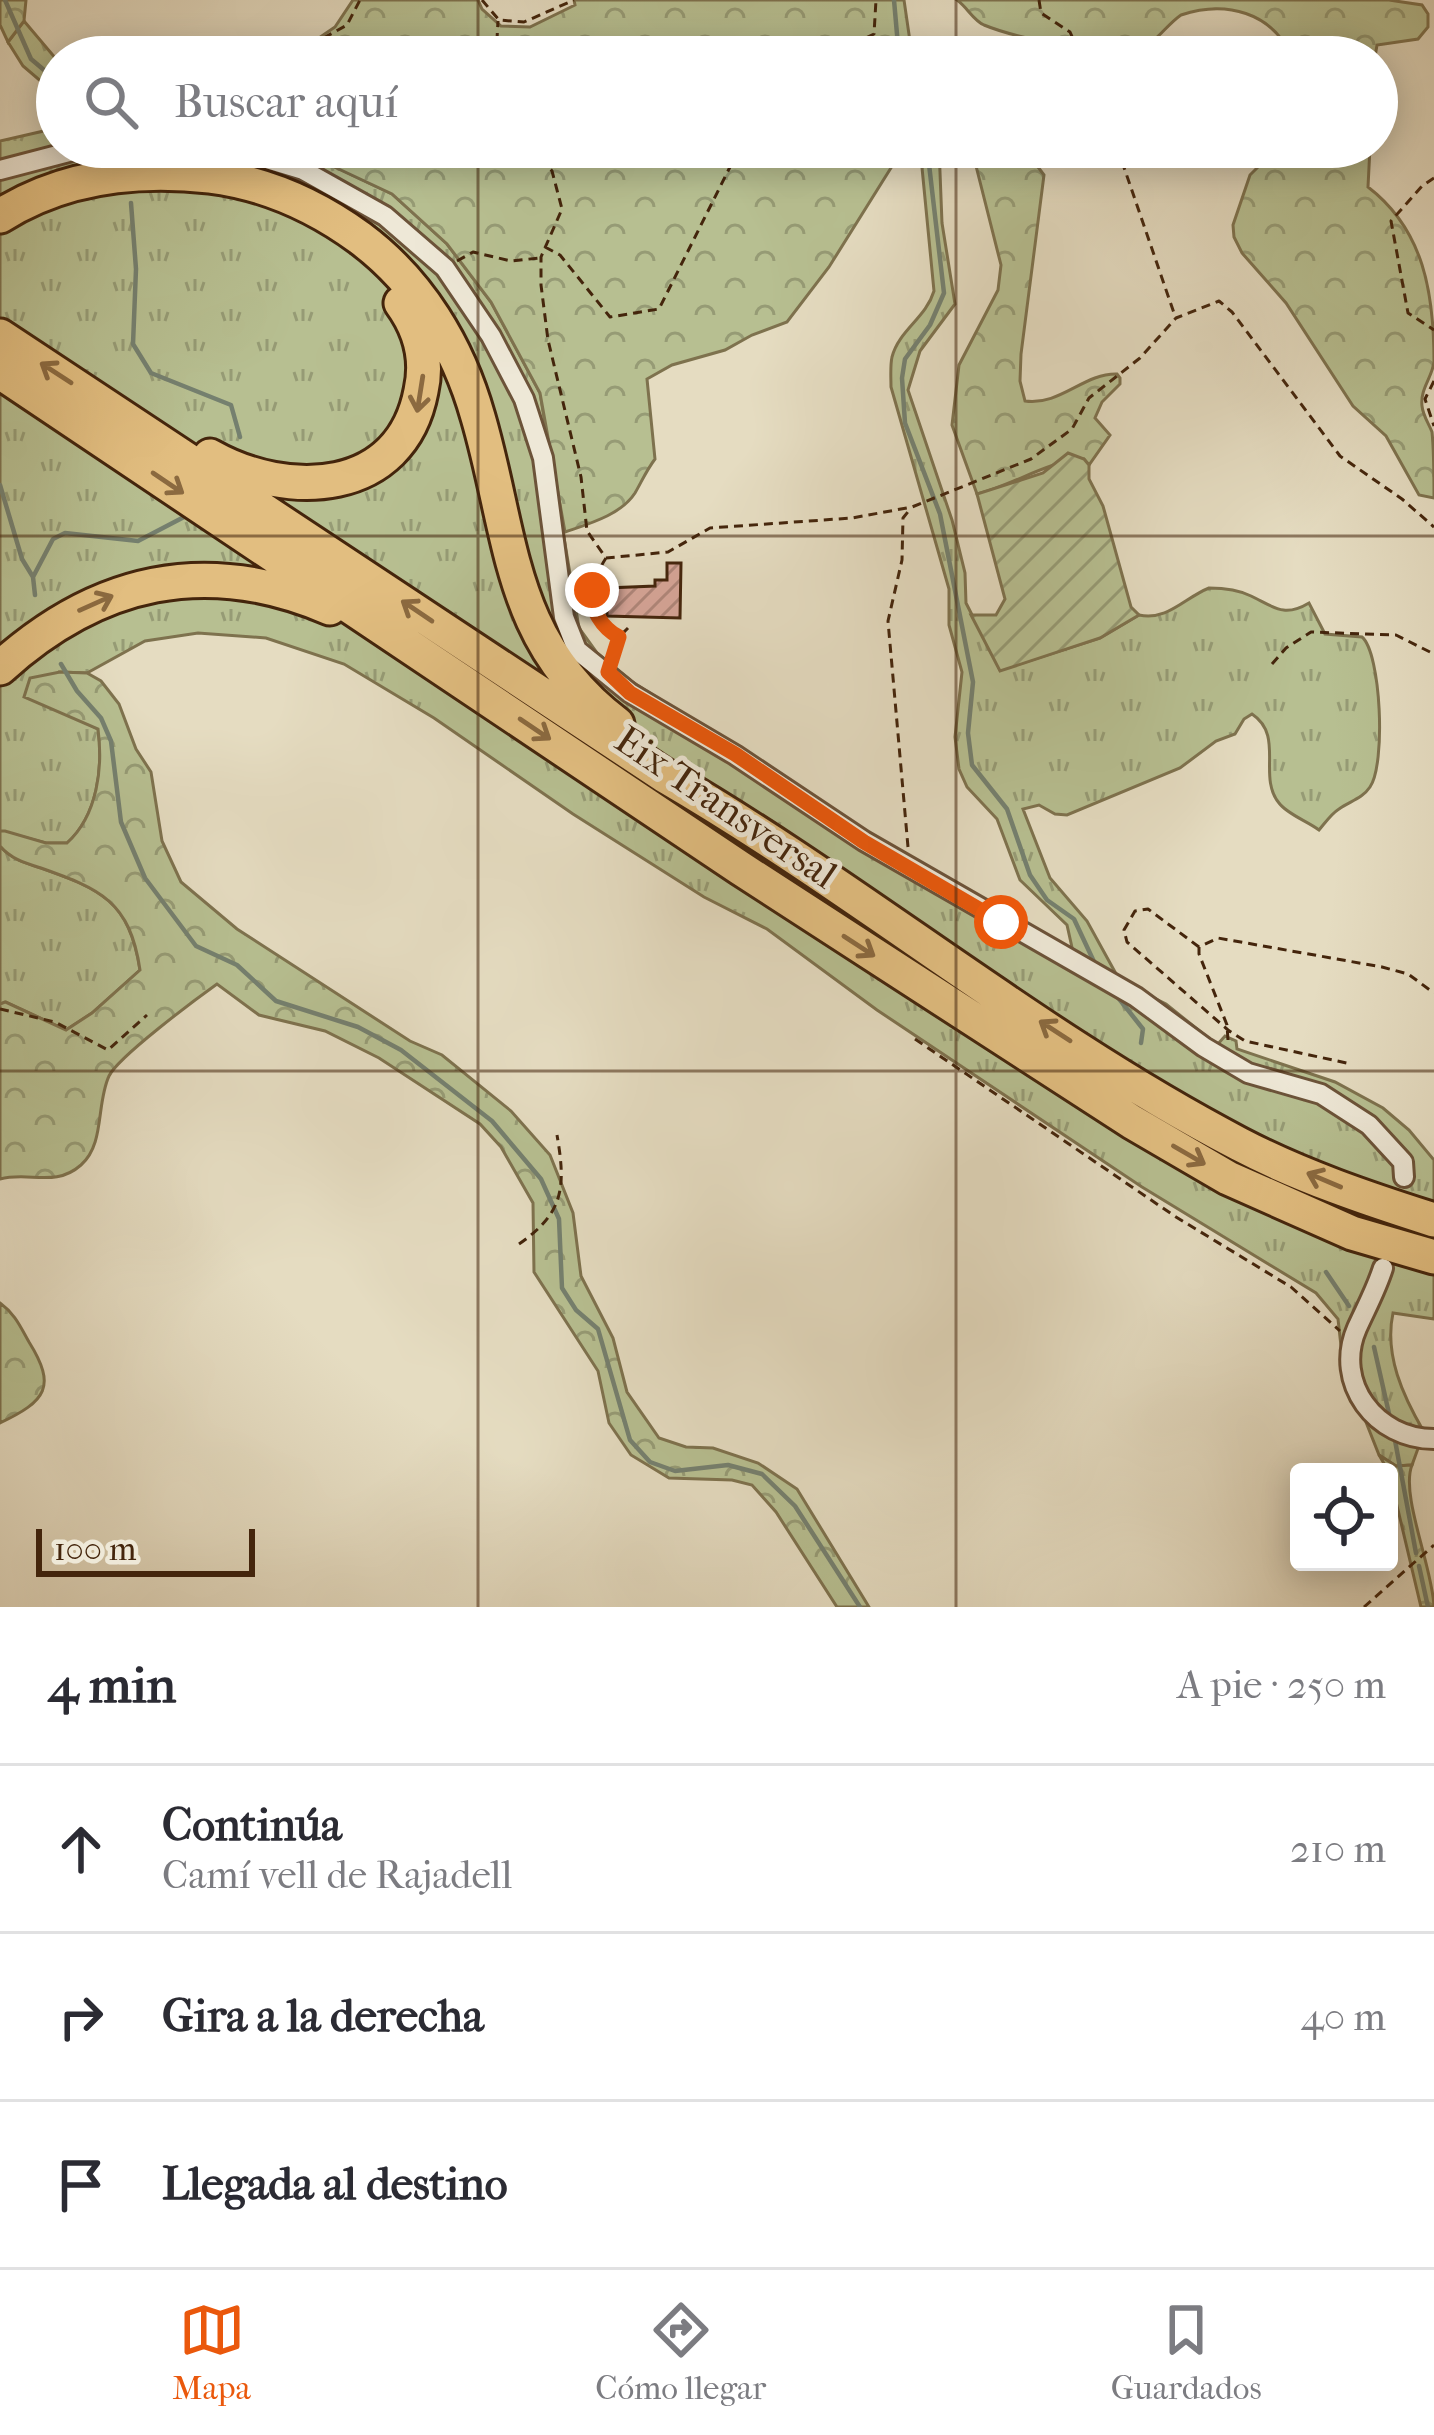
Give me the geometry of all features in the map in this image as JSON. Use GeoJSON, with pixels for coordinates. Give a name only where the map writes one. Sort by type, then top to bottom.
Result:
{"type":"FeatureCollection","features":[{"type":"Feature","properties":{"kind":"highway"},"geometry":{"type":"LineString","coordinates":[[0,216],[30,197],[75,183],[128,173],[172,172],[227,178],[284,194],[332,217],[368,244],[400,272],[450,343],[478,416],[520,593],[548,651],[610,718],[763,833]]}},
{"type":"Feature","properties":{"kind":"highway"},"geometry":{"type":"LineString","coordinates":[[0,236],[79,199],[172,187],[222,193],[279,209],[361,259],[389,286],[420,336],[423,382],[417,414],[384,459],[357,475],[299,484],[262,477],[224,464],[162,429],[127,420]]}},
{"type":"Feature","properties":{"kind":"highway","name":"Eix Transversal"},"geometry":{"type":"LineString","coordinates":[[0,337],[665,776],[763,833],[1153,1096],[1243,1146],[1362,1196],[1434,1220]]}},
{"type":"Feature","properties":{"kind":"highway","name":"Eix Transversal"},"geometry":{"type":"LineString","coordinates":[[0,372],[759,880],[1132,1122],[1249,1187],[1352,1232],[1434,1257]]}},
{"type":"Feature","properties":{"kind":"highway"},"geometry":{"type":"LineString","coordinates":[[0,668],[39,633],[110,596],[195,581],[246,582],[302,596],[438,664]]}},
{"type":"Feature","properties":{"kind":"street"},"geometry":{"type":"LineString","coordinates":[[0,170],[36,161]]}},
{"type":"Feature","properties":{"kind":"street"},"geometry":{"type":"LineString","coordinates":[[296,168],[385,216],[445,268],[491,336],[524,399],[543,458],[553,546],[570,636],[577,650],[630,693],[735,754],[910,868],[1136,997],[1204,1047],[1248,1073],[1321,1094],[1369,1125],[1393,1149],[1403,1162],[1404,1178]]}},
{"type":"Feature","properties":{"kind":"street"},"geometry":{"type":"LineString","coordinates":[[1384,1268],[1353,1345],[1356,1382],[1376,1421],[1403,1435],[1434,1439]]}},
{"type":"Feature","properties":{"kind":"path"},"geometry":{"type":"LineString","coordinates":[[328,36],[347,25],[360,0]]}},
{"type":"Feature","properties":{"kind":"path"},"geometry":{"type":"LineString","coordinates":[[482,0],[499,20],[498,36]]}},
{"type":"Feature","properties":{"kind":"path"},"geometry":{"type":"LineString","coordinates":[[499,20],[524,22],[574,0]]}},
{"type":"Feature","properties":{"kind":"path"},"geometry":{"type":"LineString","coordinates":[[870,36],[874,34],[875,0]]}},
{"type":"Feature","properties":{"kind":"path"},"geometry":{"type":"LineString","coordinates":[[1039,0],[1041,13],[1072,36]]}},
{"type":"Feature","properties":{"kind":"path"},"geometry":{"type":"LineString","coordinates":[[549,168],[562,209],[541,257],[548,340],[580,477],[586,531],[606,558]]}},
{"type":"Feature","properties":{"kind":"path"},"geometry":{"type":"LineString","coordinates":[[545,247],[560,255],[610,317],[659,309],[730,168]]}},
{"type":"Feature","properties":{"kind":"path"},"geometry":{"type":"LineString","coordinates":[[1124,168],[1176,318]]}},
{"type":"Feature","properties":{"kind":"path"},"geometry":{"type":"LineString","coordinates":[[1434,178],[1391,221],[1408,313],[1434,330]]}},
{"type":"Feature","properties":{"kind":"path"},"geometry":{"type":"LineString","coordinates":[[445,268],[473,252],[517,262],[541,257]]}},
{"type":"Feature","properties":{"kind":"path"},"geometry":{"type":"LineString","coordinates":[[606,558],[668,552],[710,528],[852,518],[912,507],[1031,459],[1072,430],[1089,398],[1140,358],[1176,318],[1219,301],[1340,456],[1434,527]]}},
{"type":"Feature","properties":{"kind":"path"},"geometry":{"type":"LineString","coordinates":[[1434,381],[1425,399],[1434,426]]}},
{"type":"Feature","properties":{"kind":"path"},"geometry":{"type":"LineString","coordinates":[[910,868],[888,621],[902,560],[903,518],[912,507]]}},
{"type":"Feature","properties":{"kind":"path"},"geometry":{"type":"LineString","coordinates":[[606,558],[594,583],[592,604],[602,623],[619,637]]}},
{"type":"Feature","properties":{"kind":"path"},"geometry":{"type":"LineString","coordinates":[[608,672],[619,637],[628,628]]}},
{"type":"Feature","properties":{"kind":"path"},"geometry":{"type":"LineString","coordinates":[[1272,664],[1311,632],[1396,635],[1434,653]]}},
{"type":"Feature","properties":{"kind":"path"},"geometry":{"type":"LineString","coordinates":[[1351,1064],[1245,1041],[1228,1030],[1127,942],[1124,930],[1135,911],[1148,909],[1199,947],[1218,938],[1243,940],[1382,967],[1408,974],[1434,993]]}},
{"type":"Feature","properties":{"kind":"path"},"geometry":{"type":"LineString","coordinates":[[1199,947],[1228,1038]]}},
{"type":"Feature","properties":{"kind":"path"},"geometry":{"type":"LineString","coordinates":[[0,1010],[55,1022],[108,1050],[147,1015]]}},
{"type":"Feature","properties":{"kind":"path"},"geometry":{"type":"LineString","coordinates":[[915,1039],[1157,1205],[1291,1287],[1353,1345]]}},
{"type":"Feature","properties":{"kind":"path"},"geometry":{"type":"LineString","coordinates":[[519,1244],[543,1227],[560,1196],[557,1135]]}},
{"type":"Feature","properties":{"kind":"path"},"geometry":{"type":"LineString","coordinates":[[1364,1607],[1434,1546]]}},
{"type":"Feature","properties":{"kind":"green space"},"geometry":{"type":"Polygon","coordinates":[[[0,0],[26,0],[24,21],[8,42],[0,25],[0,0]]]}},
{"type":"Feature","properties":{"kind":"green space"},"geometry":{"type":"Polygon","coordinates":[[[353,0],[478,0],[501,26],[530,27],[575,5],[574,0],[904,0],[909,36],[322,36],[335,27],[353,0]]]}},
{"type":"Feature","properties":{"kind":"green space"},"geometry":{"type":"Polygon","coordinates":[[[957,0],[1389,0],[1422,5],[1428,14],[1428,27],[1418,39],[1398,42],[1398,36],[1278,36],[1246,14],[1215,9],[1181,15],[1158,36],[1023,36],[980,23],[957,0]]]}},
{"type":"Feature","properties":{"kind":"green space"},"geometry":{"type":"Polygon","coordinates":[[[24,21],[37,36],[36,77],[23,66],[8,42],[24,21]]]}},
{"type":"Feature","properties":{"kind":"green space"},"geometry":{"type":"Polygon","coordinates":[[[36,133],[36,168],[337,168],[392,194],[447,244],[491,302],[540,393],[579,628],[597,653],[631,681],[920,866],[1073,952],[1067,925],[1020,880],[997,819],[967,787],[959,769],[955,737],[962,672],[949,625],[949,589],[891,387],[895,348],[934,291],[922,168],[940,168],[942,223],[955,304],[920,351],[908,390],[952,520],[965,573],[966,603],[1000,670],[1100,638],[1139,615],[1167,612],[1209,588],[1240,592],[1286,610],[1309,603],[1325,634],[1362,637],[1368,647],[1379,709],[1375,775],[1367,791],[1336,811],[1319,830],[1279,803],[1270,781],[1267,733],[1252,714],[1235,734],[1216,741],[1180,768],[1067,815],[1039,805],[1023,809],[1050,878],[1087,921],[1120,981],[1166,1004],[1217,1045],[1225,1036],[1236,1041],[1237,1049],[1335,1082],[1383,1108],[1434,1160],[1434,1319],[1393,1313],[1391,1329],[1397,1375],[1424,1432],[1412,1465],[1398,1466],[1379,1455],[1343,1364],[1338,1319],[1316,1293],[1142,1187],[877,1010],[767,929],[704,897],[344,664],[266,638],[198,633],[145,641],[87,673],[60,672],[73,716],[98,729],[99,774],[92,805],[67,843],[46,843],[0,831],[0,141],[36,133]]]}},
{"type":"Feature","properties":{"kind":"green space"},"geometry":{"type":"Polygon","coordinates":[[[337,168],[891,168],[829,267],[787,322],[647,379],[655,459],[621,507],[565,532],[540,393],[491,302],[447,244],[392,194],[337,168]]]}},
{"type":"Feature","properties":{"kind":"green space"},"geometry":{"type":"Polygon","coordinates":[[[977,168],[1039,168],[1044,175],[1021,354],[1025,401],[1050,399],[1105,375],[1117,374],[1120,384],[1102,402],[1095,418],[1110,435],[1089,465],[1084,459],[1057,464],[977,494],[952,425],[959,365],[998,290],[1001,265],[977,168]]]}},
{"type":"Feature","properties":{"kind":"green space"},"geometry":{"type":"Polygon","coordinates":[[[1257,168],[1369,168],[1368,187],[1402,223],[1422,265],[1432,312],[1434,362],[1422,400],[1432,432],[1434,498],[1419,495],[1386,436],[1353,406],[1286,303],[1242,253],[1233,225],[1250,175],[1257,168]]]}},
{"type":"Feature","properties":{"kind":"green space"},"geometry":{"type":"Polygon","coordinates":[[[1068,453],[1089,465],[1089,479],[1103,506],[1131,607],[1139,615],[1100,638],[1000,671],[971,615],[996,615],[1005,599],[977,494],[1043,473],[1068,453]]]}},
{"type":"Feature","properties":{"kind":"green space"},"geometry":{"type":"Polygon","coordinates":[[[87,673],[101,681],[119,704],[136,749],[151,772],[162,841],[181,882],[237,929],[410,1041],[442,1055],[511,1111],[550,1155],[573,1213],[581,1276],[613,1338],[627,1392],[659,1438],[758,1463],[797,1489],[869,1607],[837,1607],[776,1512],[752,1485],[669,1478],[631,1455],[609,1423],[598,1371],[534,1272],[533,1203],[501,1147],[480,1124],[379,1058],[325,1031],[259,1015],[217,984],[115,1067],[105,1087],[94,1146],[81,1165],[61,1176],[0,1179],[0,1004],[5,1002],[66,1030],[140,970],[129,928],[109,901],[80,883],[19,860],[0,846],[0,831],[46,843],[67,843],[92,805],[99,774],[98,729],[24,697],[30,678],[87,673]]]}},
{"type":"Feature","properties":{"kind":"green space"},"geometry":{"type":"Polygon","coordinates":[[[0,846],[19,860],[96,891],[120,913],[135,947],[140,970],[66,1030],[6,1002],[0,1004],[0,846]]]}},
{"type":"Feature","properties":{"kind":"green space"},"geometry":{"type":"Polygon","coordinates":[[[0,1303],[38,1357],[44,1382],[37,1400],[0,1423],[0,1303]]]}},
{"type":"Feature","properties":{"kind":"green space"},"geometry":{"type":"Polygon","coordinates":[[[1412,1465],[1410,1494],[1434,1607],[1421,1607],[1398,1510],[1398,1466],[1412,1465]]]}},
{"type":"Feature","properties":{"kind":"building"},"geometry":{"type":"Polygon","coordinates":[[[667,563],[681,563],[680,618],[607,616],[607,588],[655,586],[655,580],[667,580],[667,563]]]}},
{"type":"Feature","properties":{"kind":"waterway"},"geometry":{"type":"LineString","coordinates":[[5,0],[36,63]]}},
{"type":"Feature","properties":{"kind":"waterway"},"geometry":{"type":"LineString","coordinates":[[894,0],[897,36]]}},
{"type":"Feature","properties":{"kind":"waterway"},"geometry":{"type":"LineString","coordinates":[[929,168],[944,293],[930,325],[905,359],[905,423],[940,514],[973,682],[968,733],[972,765],[1007,809],[1030,875],[1047,900],[1074,919],[1096,966]]}},
{"type":"Feature","properties":{"kind":"waterway"},"geometry":{"type":"LineString","coordinates":[[131,203],[136,269],[133,344],[151,373],[231,405],[240,437]]}},
{"type":"Feature","properties":{"kind":"waterway"},"geometry":{"type":"LineString","coordinates":[[0,485],[35,595]]}},
{"type":"Feature","properties":{"kind":"waterway"},"geometry":{"type":"LineString","coordinates":[[33,577],[53,539],[65,533],[138,541],[184,517]]}},
{"type":"Feature","properties":{"kind":"waterway"},"geometry":{"type":"LineString","coordinates":[[61,664],[101,718],[111,741],[121,822],[145,878],[196,946],[237,965],[276,1001],[358,1027],[401,1050],[492,1121],[541,1179],[559,1219],[562,1288],[576,1310],[598,1329],[630,1440],[650,1462],[675,1471],[728,1465],[762,1474],[795,1506],[860,1607]]}},
{"type":"Feature","properties":{"kind":"waterway"},"geometry":{"type":"LineString","coordinates":[[1116,995],[1143,1029],[1141,1043]]}},
{"type":"Feature","properties":{"kind":"waterway"},"geometry":{"type":"LineString","coordinates":[[1326,1272],[1349,1306]]}},
{"type":"Feature","properties":{"kind":"waterway"},"geometry":{"type":"LineString","coordinates":[[1374,1347],[1390,1418]]}},
{"type":"Feature","properties":{"kind":"waterway"},"geometry":{"type":"LineString","coordinates":[[1394,1435],[1416,1553]]}},
{"type":"Feature","properties":{"kind":"waterway"},"geometry":{"type":"LineString","coordinates":[[1419,1566],[1428,1607]]}},
{"type":"Feature","properties":{"kind":"route"},"geometry":{"type":"LineString","coordinates":[[592,590],[598,617],[619,637],[608,672],[630,693],[735,754],[864,842],[1001,922]]}}]}
